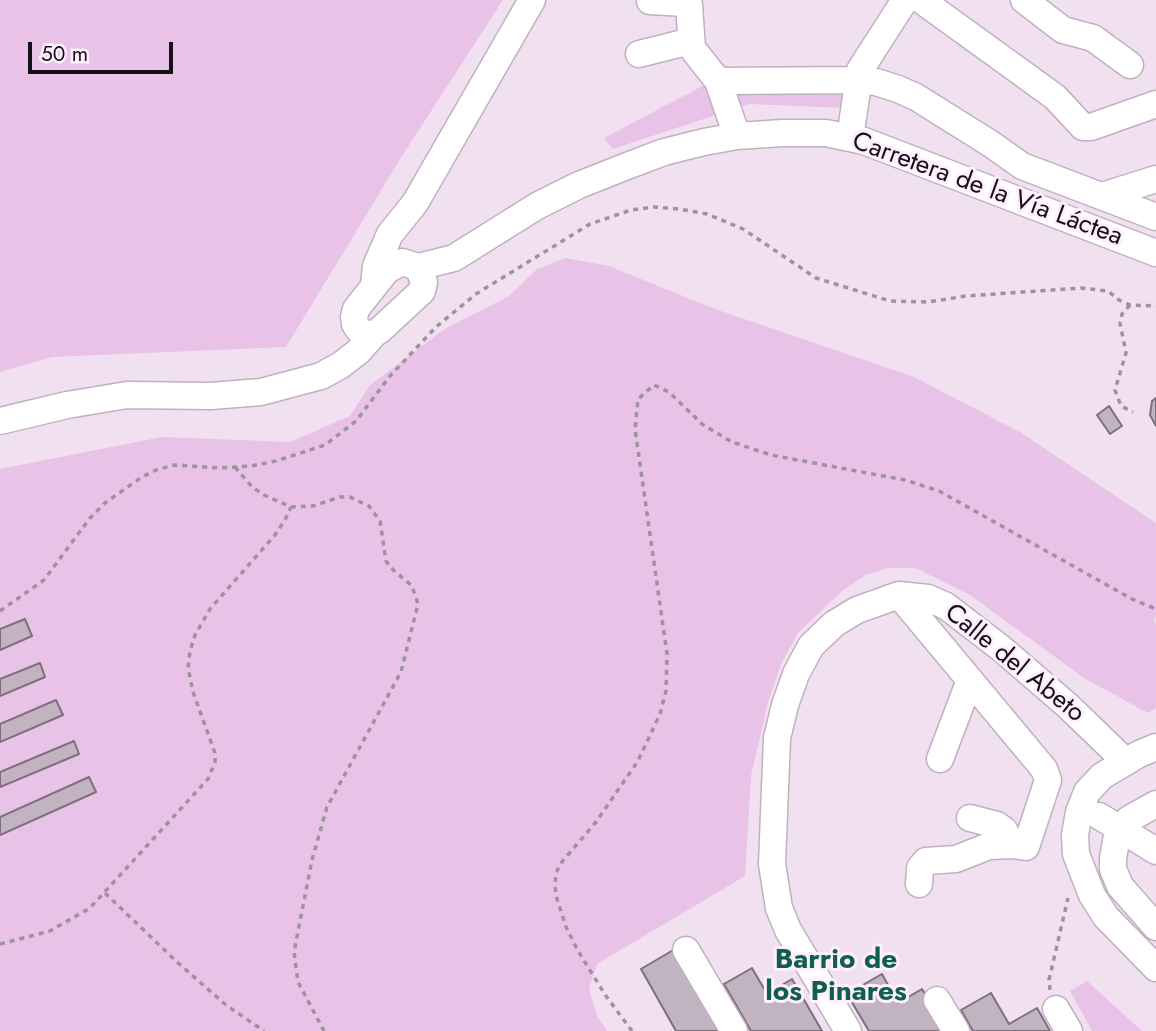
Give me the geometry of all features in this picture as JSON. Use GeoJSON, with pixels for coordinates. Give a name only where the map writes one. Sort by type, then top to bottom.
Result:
{"type":"FeatureCollection","features":[{"type":"Feature","properties":{"kind":"street"},"geometry":{"type":"LineString","coordinates":[[299,383],[330,357],[342,341],[356,309],[373,285],[381,250],[415,202],[532,0]]}},
{"type":"Feature","properties":{"kind":"street"},"geometry":{"type":"LineString","coordinates":[[1024,0],[1063,30],[1103,43],[1130,65]]}},
{"type":"Feature","properties":{"kind":"street"},"geometry":{"type":"LineString","coordinates":[[650,1],[690,5],[691,41],[696,55],[718,81],[737,136]]}},
{"type":"Feature","properties":{"kind":"street"},"geometry":{"type":"LineString","coordinates":[[850,138],[860,70],[921,1],[1055,97],[1083,127],[1091,127],[1156,104]]}},
{"type":"Feature","properties":{"kind":"street"},"geometry":{"type":"LineString","coordinates":[[639,54],[691,41]]}},
{"type":"Feature","properties":{"kind":"street"},"geometry":{"type":"LineString","coordinates":[[718,81],[876,82],[907,93],[1022,166],[1156,217]]}},
{"type":"Feature","properties":{"kind":"street","name":"Carretera de la Vía Láctea"},"geometry":{"type":"LineString","coordinates":[[373,285],[393,265],[402,262],[417,274],[465,252],[529,211],[579,185],[664,152],[737,136],[826,133],[850,138],[895,152],[1156,253]]}},
{"type":"Feature","properties":{"kind":"street"},"geometry":{"type":"LineString","coordinates":[[1102,196],[1156,179]]}},
{"type":"Feature","properties":{"kind":"street"},"geometry":{"type":"LineString","coordinates":[[0,421],[98,399],[127,395],[243,394],[321,376],[359,351],[373,334],[380,330],[417,274],[408,232],[415,202]]}},
{"type":"Feature","properties":{"kind":"street"},"geometry":{"type":"LineString","coordinates":[[354,317],[359,330],[373,334]]}},
{"type":"Feature","properties":{"kind":"street"},"geometry":{"type":"LineString","coordinates":[[900,595],[1059,787],[1019,846]]}},
{"type":"Feature","properties":{"kind":"street","name":"Calle del Abeto"},"geometry":{"type":"LineString","coordinates":[[848,1031],[788,930],[779,908],[772,864],[777,737],[796,674],[811,646],[834,624],[857,610],[900,595],[928,598],[962,617],[1068,706],[1126,762]]}},
{"type":"Feature","properties":{"kind":"street"},"geometry":{"type":"LineString","coordinates":[[940,759],[970,680]]}},
{"type":"Feature","properties":{"kind":"street"},"geometry":{"type":"LineString","coordinates":[[1156,747],[1102,776],[1087,792],[1079,812],[1075,835],[1076,854],[1092,895],[1106,917],[1156,968]]}},
{"type":"Feature","properties":{"kind":"street"},"geometry":{"type":"LineString","coordinates":[[1156,804],[1129,819],[1119,836],[1112,858],[1120,886],[1156,927]]}},
{"type":"Feature","properties":{"kind":"street"},"geometry":{"type":"LineString","coordinates":[[1099,816],[1119,836],[1156,850]]}},
{"type":"Feature","properties":{"kind":"street"},"geometry":{"type":"LineString","coordinates":[[970,818],[997,825],[1019,846]]}},
{"type":"Feature","properties":{"kind":"street"},"geometry":{"type":"LineString","coordinates":[[919,884],[920,868],[926,861],[956,859],[980,849],[1019,846]]}},
{"type":"Feature","properties":{"kind":"street"},"geometry":{"type":"LineString","coordinates":[[686,950],[734,1031]]}},
{"type":"Feature","properties":{"kind":"street"},"geometry":{"type":"LineString","coordinates":[[937,1000],[956,1031]]}},
{"type":"Feature","properties":{"kind":"path"},"geometry":{"type":"LineString","coordinates":[[0,611],[44,580],[105,503],[142,477],[174,465],[235,467],[276,461],[325,445],[356,421],[390,376],[436,327],[477,294],[590,224],[631,210],[654,207],[707,215],[743,229],[817,278],[890,301],[928,302],[966,296],[1081,288],[1108,291],[1130,305],[1156,306]]}},
{"type":"Feature","properties":{"kind":"path"},"geometry":{"type":"LineString","coordinates":[[1130,305],[1122,314],[1120,323],[1126,354],[1115,390],[1121,406],[1133,412]]}},
{"type":"Feature","properties":{"kind":"path"},"geometry":{"type":"LineString","coordinates":[[632,1031],[578,951],[566,926],[555,886],[556,873],[561,863],[596,822],[638,761],[660,714],[666,691],[667,654],[635,429],[638,399],[654,385],[669,392],[702,424],[732,442],[771,454],[905,480],[939,491],[1132,599],[1156,609]]}},
{"type":"Feature","properties":{"kind":"path"},"geometry":{"type":"LineString","coordinates":[[235,467],[264,495],[291,507],[313,506],[340,497],[350,497],[369,506],[380,521],[386,561],[412,586],[418,604],[401,672],[327,807],[312,860],[293,952],[298,982],[324,1031]]}},
{"type":"Feature","properties":{"kind":"path"},"geometry":{"type":"LineString","coordinates":[[0,944],[38,936],[64,925],[90,908],[208,779],[213,771],[215,753],[193,692],[188,668],[190,651],[195,635],[210,609],[275,535],[291,507]]}},
{"type":"Feature","properties":{"kind":"path"},"geometry":{"type":"LineString","coordinates":[[1053,966],[1070,891]]}},
{"type":"Feature","properties":{"kind":"path"},"geometry":{"type":"LineString","coordinates":[[105,892],[186,970],[226,1004],[264,1031]]}},
{"type":"Feature","properties":{"kind":"shaded area"},"geometry":{"type":"Polygon","coordinates":[[[0,0],[503,0],[402,156],[286,347],[52,357],[0,372],[0,0]]]}},
{"type":"Feature","properties":{"kind":"shaded area"},"geometry":{"type":"Polygon","coordinates":[[[847,66],[844,108],[749,104],[613,149],[604,138],[727,73],[847,66]]]}},
{"type":"Feature","properties":{"kind":"shaded area"},"geometry":{"type":"Polygon","coordinates":[[[565,258],[609,266],[715,309],[914,377],[1020,432],[1156,523],[1156,708],[1148,713],[1084,678],[970,595],[915,568],[887,568],[866,575],[843,590],[798,633],[782,662],[768,702],[751,776],[745,876],[597,964],[589,989],[597,1016],[607,1031],[0,1031],[0,469],[162,437],[290,442],[350,416],[369,386],[443,330],[509,296],[536,270],[565,258]]]}},
{"type":"Feature","properties":{"kind":"shaded area"},"geometry":{"type":"Polygon","coordinates":[[[1087,981],[1142,1031],[1092,1031],[1070,991],[1087,981]]]}},
{"type":"Feature","properties":{"kind":"building"},"geometry":{"type":"Polygon","coordinates":[[[1156,398],[1156,426],[1150,415],[1152,401],[1156,398]]]}},
{"type":"Feature","properties":{"kind":"building"},"geometry":{"type":"Polygon","coordinates":[[[1109,406],[1122,426],[1110,434],[1097,415],[1109,406]]]}},
{"type":"Feature","properties":{"kind":"building"},"geometry":{"type":"Polygon","coordinates":[[[25,619],[32,636],[0,650],[0,629],[25,619]]]}},
{"type":"Feature","properties":{"kind":"building"},"geometry":{"type":"Polygon","coordinates":[[[40,663],[45,677],[0,696],[0,679],[40,663]]]}},
{"type":"Feature","properties":{"kind":"building"},"geometry":{"type":"Polygon","coordinates":[[[56,700],[63,715],[0,742],[0,724],[56,700]]]}},
{"type":"Feature","properties":{"kind":"building"},"geometry":{"type":"Polygon","coordinates":[[[74,741],[79,754],[0,787],[0,772],[74,741]]]}},
{"type":"Feature","properties":{"kind":"building"},"geometry":{"type":"Polygon","coordinates":[[[89,777],[96,792],[0,835],[0,817],[89,777]]]}},
{"type":"Feature","properties":{"kind":"building"},"geometry":{"type":"Polygon","coordinates":[[[675,949],[723,1031],[676,1031],[641,969],[675,949]]]}},
{"type":"Feature","properties":{"kind":"building"},"geometry":{"type":"Polygon","coordinates":[[[752,968],[767,994],[792,979],[822,1031],[751,1031],[724,984],[752,968]]]}},
{"type":"Feature","properties":{"kind":"building"},"geometry":{"type":"Polygon","coordinates":[[[882,974],[898,1003],[922,989],[947,1031],[869,1031],[847,994],[882,974]]]}},
{"type":"Feature","properties":{"kind":"building"},"geometry":{"type":"Polygon","coordinates":[[[991,993],[1009,1024],[1037,1008],[1050,1031],[973,1031],[961,1010],[991,993]]]}},
{"type":"Feature","properties":{"kind":"district","name":"Barrio de los Pinares"},"geometry":{"type":"Point","coordinates":[836,977]}}]}
